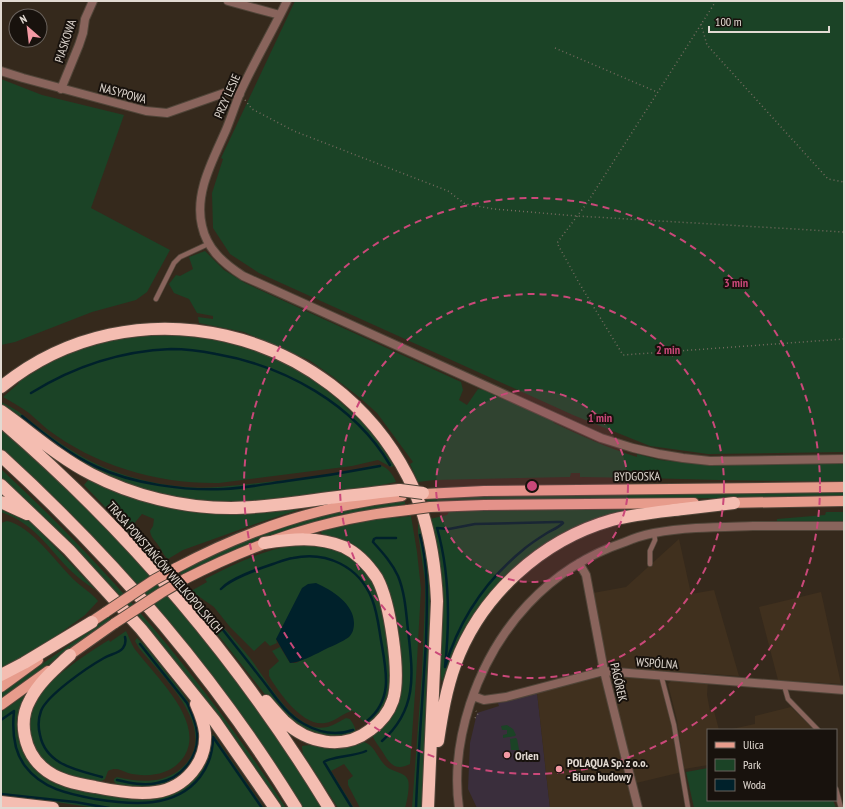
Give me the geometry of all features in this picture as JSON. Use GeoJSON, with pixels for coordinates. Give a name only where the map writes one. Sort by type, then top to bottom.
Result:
{"type":"FeatureCollection","features":[{"type":"Feature","properties":{"kind":"highway"},"geometry":{"type":"LineString","coordinates":[[1,387],[25,368],[72,346],[125,332],[155,329],[184,329],[230,336],[259,345],[287,357],[321,378],[339,391],[359,409],[378,431],[408,478],[424,519],[432,547],[436,574],[437,601],[428,808]]}},
{"type":"Feature","properties":{"kind":"highway"},"geometry":{"type":"LineString","coordinates":[[1,411],[43,443],[91,474],[148,496],[178,503],[208,507],[232,508],[277,505],[355,494],[426,493]]}},
{"type":"Feature","properties":{"kind":"highway","name":"TRASA POWSTAŃCÓW WIELKOPOLSKICH"},"geometry":{"type":"LineString","coordinates":[[1,420],[67,481],[123,537],[185,607],[236,672],[289,745],[329,808]]}},
{"type":"Feature","properties":{"kind":"highway"},"geometry":{"type":"LineString","coordinates":[[1,456],[95,549],[163,624],[223,700],[253,742],[296,808]]}},
{"type":"Feature","properties":{"kind":"highway"},"geometry":{"type":"LineString","coordinates":[[1,485],[46,526],[137,624],[214,720],[275,808]]}},
{"type":"Feature","properties":{"kind":"highway"},"geometry":{"type":"LineString","coordinates":[[1,502],[20,510],[46,526]]}},
{"type":"Feature","properties":{"kind":"highway"},"geometry":{"type":"LineString","coordinates":[[430,778],[445,698],[455,665],[463,646],[478,619],[503,586],[519,571],[540,554],[562,541],[584,530],[610,520],[638,514],[734,502]]}},
{"type":"Feature","properties":{"kind":"highway"},"geometry":{"type":"LineString","coordinates":[[236,672],[285,722],[303,735],[325,743],[339,743],[357,738],[366,733],[378,724],[387,713],[393,701],[396,687],[395,652],[386,602],[377,578],[369,567],[360,558],[345,548],[327,541],[294,539],[264,543]]}},
{"type":"Feature","properties":{"kind":"highway"},"geometry":{"type":"LineString","coordinates":[[1,675],[24,664],[92,622]]}},
{"type":"Feature","properties":{"kind":"highway"},"geometry":{"type":"LineString","coordinates":[[70,655],[40,685],[29,700],[25,712],[24,722],[24,734],[27,744],[36,761],[42,768],[50,773],[69,781],[106,789],[144,793],[168,789],[179,784],[195,769],[203,752],[205,742],[203,723],[189,690]]}},
{"type":"Feature","properties":{"kind":"highway"},"geometry":{"type":"LineString","coordinates":[[1,802],[53,808]]}},
{"type":"Feature","properties":{"kind":"main road","name":"BYDGOSKA"},"geometry":{"type":"LineString","coordinates":[[426,493],[844,487]]}},
{"type":"Feature","properties":{"kind":"main road"},"geometry":{"type":"LineString","coordinates":[[1,687],[106,612],[154,580],[208,551],[284,521],[341,506],[401,493]]}},
{"type":"Feature","properties":{"kind":"main road"},"geometry":{"type":"LineString","coordinates":[[1,705],[115,623],[185,579],[216,563],[264,543],[324,524],[366,515],[430,507],[484,505],[844,501]]}},
{"type":"Feature","properties":{"kind":"street","name":"PIASKOWA"},"geometry":{"type":"LineString","coordinates":[[61,89],[79,45],[85,19],[93,1]]}},
{"type":"Feature","properties":{"kind":"street"},"geometry":{"type":"LineString","coordinates":[[228,1],[280,16]]}},
{"type":"Feature","properties":{"kind":"street","name":"PRZY LESIE"},"geometry":{"type":"LineString","coordinates":[[208,244],[202,225],[200,205],[204,180],[240,94],[287,1]]}},
{"type":"Feature","properties":{"kind":"street","name":"NASYPOWA"},"geometry":{"type":"LineString","coordinates":[[1,71],[61,89],[146,111],[163,113],[227,92],[240,94]]}},
{"type":"Feature","properties":{"kind":"street"},"geometry":{"type":"LineString","coordinates":[[208,244],[220,259],[242,276],[601,438],[633,448],[683,458],[710,460],[844,459]]}},
{"type":"Feature","properties":{"kind":"street"},"geometry":{"type":"LineString","coordinates":[[459,808],[457,781],[458,752],[462,727],[489,658],[501,637],[516,617],[536,595],[558,577],[579,563],[616,545],[654,533],[708,527],[844,526]]}},
{"type":"Feature","properties":{"kind":"street","name":"PAGÓREK"},"geometry":{"type":"LineString","coordinates":[[579,563],[586,575],[604,671],[638,808]]}},
{"type":"Feature","properties":{"kind":"street","name":"WSPÓLNA"},"geometry":{"type":"LineString","coordinates":[[473,696],[484,700],[506,697],[604,671],[844,690]]}},
{"type":"Feature","properties":{"kind":"lane"},"geometry":{"type":"LineString","coordinates":[[156,299],[174,263],[180,257],[208,244]]}},
{"type":"Feature","properties":{"kind":"lane"},"geometry":{"type":"LineString","coordinates":[[650,564],[650,551],[655,540],[654,533]]}},
{"type":"Feature","properties":{"kind":"lane"},"geometry":{"type":"LineString","coordinates":[[661,675],[674,725],[688,808]]}},
{"type":"Feature","properties":{"kind":"lane"},"geometry":{"type":"LineString","coordinates":[[784,685],[788,699],[817,729]]}},
{"type":"Feature","properties":{"kind":"lane"},"geometry":{"type":"LineString","coordinates":[[837,793],[841,808]]}},
{"type":"Feature","properties":{"kind":"path"},"geometry":{"type":"LineString","coordinates":[[716,1],[577,216],[557,243],[579,283],[623,355],[844,339]]}},
{"type":"Feature","properties":{"kind":"path"},"geometry":{"type":"LineString","coordinates":[[701,24],[707,45],[817,167],[828,179],[844,182]]}},
{"type":"Feature","properties":{"kind":"path"},"geometry":{"type":"LineString","coordinates":[[555,48],[657,92]]}},
{"type":"Feature","properties":{"kind":"path"},"geometry":{"type":"LineString","coordinates":[[240,94],[252,109],[294,131],[448,191],[465,204],[494,209],[577,216],[844,232]]}},
{"type":"Feature","properties":{"kind":"shaded area"},"geometry":{"type":"Polygon","coordinates":[[[679,539],[691,594],[714,590],[739,676],[616,667],[606,660],[593,593],[626,587],[679,539]]]}},
{"type":"Feature","properties":{"kind":"shaded area"},"geometry":{"type":"Polygon","coordinates":[[[821,592],[841,684],[778,680],[759,607],[821,592]]]}},
{"type":"Feature","properties":{"kind":"shaded area"},"geometry":{"type":"Polygon","coordinates":[[[604,671],[661,675],[682,772],[632,784],[604,671]]]}},
{"type":"Feature","properties":{"kind":"shaded area","name":"POLAQUA Sp. z o.o. - Biuro budowy"},"geometry":{"type":"Polygon","coordinates":[[[601,677],[633,808],[550,808],[537,692],[601,677]]]}},
{"type":"Feature","properties":{"kind":"shaded area"},"geometry":{"type":"Polygon","coordinates":[[[674,678],[708,680],[707,695],[710,711],[714,711],[719,729],[707,729],[707,765],[684,769],[677,720],[668,684],[674,678]]]}},
{"type":"Feature","properties":{"kind":"shaded area"},"geometry":{"type":"Polygon","coordinates":[[[537,692],[550,808],[477,808],[468,789],[470,743],[477,713],[499,706],[498,703],[537,692]]]}},
{"type":"Feature","properties":{"kind":"shaded area"},"geometry":{"type":"Polygon","coordinates":[[[791,707],[813,729],[732,729],[755,724],[755,716],[791,707]]]}},
{"type":"Feature","properties":{"kind":"green space"},"geometry":{"type":"Polygon","coordinates":[[[295,1],[844,1],[844,452],[708,454],[650,446],[573,415],[259,273],[230,254],[213,228],[212,193],[223,159],[221,158],[295,1]]]}},
{"type":"Feature","properties":{"kind":"green space"},"geometry":{"type":"Polygon","coordinates":[[[1,79],[42,95],[124,115],[91,208],[170,250],[147,292],[136,300],[92,312],[15,342],[1,345],[1,79]]]}},
{"type":"Feature","properties":{"kind":"green space"},"geometry":{"type":"Polygon","coordinates":[[[205,251],[224,270],[245,283],[461,382],[463,390],[459,400],[467,405],[478,389],[484,390],[553,421],[554,423],[584,437],[637,457],[637,454],[660,460],[695,464],[844,464],[844,481],[580,477],[580,473],[571,473],[570,477],[434,480],[418,482],[410,464],[413,462],[377,413],[332,376],[309,360],[244,332],[199,323],[198,317],[213,319],[213,316],[197,313],[189,299],[174,293],[169,284],[176,275],[180,276],[193,269],[189,257],[205,251]]]}},
{"type":"Feature","properties":{"kind":"green space"},"geometry":{"type":"Polygon","coordinates":[[[169,335],[219,341],[243,347],[288,365],[329,392],[360,419],[384,450],[394,466],[391,467],[378,460],[352,466],[219,483],[173,480],[128,470],[107,463],[86,453],[66,442],[47,429],[26,411],[3,397],[19,383],[18,382],[50,362],[82,348],[125,338],[169,335]]]}},
{"type":"Feature","properties":{"kind":"green space"},"geometry":{"type":"Polygon","coordinates":[[[1,402],[19,412],[49,435],[91,462],[126,475],[163,484],[182,487],[218,487],[317,476],[377,465],[383,466],[388,470],[396,482],[352,491],[303,498],[221,504],[165,497],[121,482],[69,456],[1,408],[1,402]]]}},
{"type":"Feature","properties":{"kind":"green space"},"geometry":{"type":"Polygon","coordinates":[[[1,427],[100,523],[180,609],[254,706],[323,808],[303,808],[278,770],[193,652],[127,574],[60,505],[1,451],[1,427]]]}},
{"type":"Feature","properties":{"kind":"green space"},"geometry":{"type":"Polygon","coordinates":[[[1,469],[81,547],[154,630],[223,716],[286,808],[277,808],[201,699],[1,480],[1,469]]]}},
{"type":"Feature","properties":{"kind":"green space"},"geometry":{"type":"Polygon","coordinates":[[[89,479],[130,496],[298,508],[298,510],[183,550],[168,559],[152,537],[150,531],[153,526],[154,519],[142,514],[133,525],[155,549],[158,562],[84,485],[89,479]]]}},
{"type":"Feature","properties":{"kind":"green space"},"geometry":{"type":"Polygon","coordinates":[[[844,492],[844,497],[427,501],[427,499],[488,496],[844,492]]]}},
{"type":"Feature","properties":{"kind":"green space"},"geometry":{"type":"Polygon","coordinates":[[[394,502],[405,502],[405,504],[335,517],[295,528],[246,546],[182,575],[180,573],[234,545],[302,520],[342,510],[394,502]]]}},
{"type":"Feature","properties":{"kind":"green space"},"geometry":{"type":"Polygon","coordinates":[[[1,506],[22,515],[35,526],[96,590],[72,572],[31,529],[22,522],[1,512],[1,506]]]}},
{"type":"Feature","properties":{"kind":"green space"},"geometry":{"type":"Polygon","coordinates":[[[641,509],[597,520],[583,526],[546,545],[515,567],[488,595],[476,611],[456,647],[442,682],[441,575],[437,547],[430,519],[447,515],[449,512],[641,509]]]}},
{"type":"Feature","properties":{"kind":"green space"},"geometry":{"type":"Polygon","coordinates":[[[826,512],[844,512],[844,522],[777,523],[777,519],[825,515],[826,512]]]}},
{"type":"Feature","properties":{"kind":"green space"},"geometry":{"type":"Polygon","coordinates":[[[395,516],[396,518],[411,516],[421,589],[410,764],[400,767],[396,767],[390,762],[373,737],[374,733],[398,699],[379,573],[322,536],[321,531],[395,516]]]}},
{"type":"Feature","properties":{"kind":"green space"},"geometry":{"type":"Polygon","coordinates":[[[418,519],[425,546],[430,582],[430,624],[422,808],[412,808],[422,672],[425,601],[425,581],[418,533],[418,519]]]}},
{"type":"Feature","properties":{"kind":"green space"},"geometry":{"type":"Polygon","coordinates":[[[7,521],[16,524],[34,537],[73,579],[98,601],[85,615],[22,661],[1,672],[1,523],[7,521]]]}},
{"type":"Feature","properties":{"kind":"green space"},"geometry":{"type":"Polygon","coordinates":[[[304,544],[335,550],[353,559],[368,575],[378,594],[384,615],[391,672],[389,694],[386,702],[371,725],[364,722],[353,711],[325,723],[317,723],[308,720],[292,707],[269,676],[269,670],[279,661],[272,651],[280,647],[290,663],[296,663],[349,637],[353,630],[276,639],[277,643],[270,646],[265,641],[254,651],[230,627],[214,607],[191,591],[207,582],[205,579],[265,552],[278,548],[304,544]]]}},
{"type":"Feature","properties":{"kind":"green space"},"geometry":{"type":"Polygon","coordinates":[[[189,598],[203,605],[209,611],[250,658],[278,697],[295,716],[304,723],[319,728],[331,726],[346,718],[350,719],[355,729],[354,735],[325,738],[301,729],[267,697],[189,598]]]}},
{"type":"Feature","properties":{"kind":"green space"},"geometry":{"type":"Polygon","coordinates":[[[109,617],[111,619],[1,699],[1,693],[109,617]]]}},
{"type":"Feature","properties":{"kind":"green space"},"geometry":{"type":"Polygon","coordinates":[[[126,631],[134,648],[164,684],[183,713],[188,727],[189,741],[185,755],[179,763],[167,771],[156,774],[137,775],[118,769],[113,769],[108,771],[105,779],[96,781],[66,775],[47,764],[34,746],[30,731],[31,710],[43,690],[64,670],[99,646],[109,640],[110,642],[126,631]]]}},
{"type":"Feature","properties":{"kind":"green space"},"geometry":{"type":"Polygon","coordinates":[[[137,638],[183,694],[196,718],[200,731],[200,744],[196,757],[186,770],[174,780],[155,787],[122,786],[117,785],[114,779],[117,777],[148,781],[171,775],[178,771],[191,757],[196,741],[193,724],[186,707],[175,690],[139,648],[135,641],[137,638]]]}},
{"type":"Feature","properties":{"kind":"green space"},"geometry":{"type":"Polygon","coordinates":[[[25,695],[20,708],[18,721],[18,734],[21,746],[26,758],[34,768],[44,777],[56,784],[80,791],[125,798],[146,800],[167,796],[186,786],[201,770],[209,755],[213,734],[264,808],[96,808],[1,795],[1,712],[25,695]]]}},
{"type":"Feature","properties":{"kind":"green space"},"geometry":{"type":"Polygon","coordinates":[[[507,725],[513,729],[516,735],[503,738],[503,735],[507,734],[507,730],[502,730],[501,726],[507,725]]]}},
{"type":"Feature","properties":{"kind":"green space"},"geometry":{"type":"Polygon","coordinates":[[[516,738],[521,760],[518,760],[516,750],[511,750],[510,739],[516,738]]]}},
{"type":"Feature","properties":{"kind":"green space"},"geometry":{"type":"Polygon","coordinates":[[[364,742],[374,749],[381,761],[387,767],[404,775],[408,780],[409,786],[405,808],[360,808],[348,785],[348,780],[353,776],[344,764],[331,771],[354,808],[338,808],[303,754],[302,748],[302,746],[310,745],[339,748],[364,742]]]}},
{"type":"Feature","properties":{"kind":"green space"},"geometry":{"type":"Polygon","coordinates":[[[707,768],[707,801],[833,801],[836,808],[694,808],[686,772],[707,768]]]}},
{"type":"Feature","properties":{"kind":"water"},"geometry":{"type":"Polygon","coordinates":[[[316,583],[341,598],[346,604],[353,616],[353,630],[349,637],[343,641],[306,658],[290,663],[276,639],[302,588],[308,584],[316,583]]]}},
{"type":"Feature","properties":{"kind":"waterway"},"geometry":{"type":"LineString","coordinates":[[31,393],[64,375],[81,368],[134,353],[152,350],[182,349],[216,354],[267,368],[292,378],[315,391],[337,406],[357,424],[375,443],[390,465]]}},
{"type":"Feature","properties":{"kind":"waterway"},"geometry":{"type":"LineString","coordinates":[[22,416],[58,444],[87,462],[111,473],[159,485],[193,489],[256,486],[380,466]]}},
{"type":"Feature","properties":{"kind":"waterway"},"geometry":{"type":"LineString","coordinates":[[557,522],[563,523],[524,549],[510,561],[486,588],[466,617],[445,667],[448,632],[447,579],[437,528],[449,529],[475,524],[557,522]]}},
{"type":"Feature","properties":{"kind":"waterway"},"geometry":{"type":"LineString","coordinates":[[416,808],[427,614],[425,561],[420,535]]}},
{"type":"Feature","properties":{"kind":"waterway"},"geometry":{"type":"LineString","coordinates":[[382,741],[394,729],[402,716],[410,690],[411,676],[411,661],[404,596],[396,571],[373,542],[376,538],[396,538]]}},
{"type":"Feature","properties":{"kind":"waterway"},"geometry":{"type":"LineString","coordinates":[[221,589],[231,581],[260,568],[305,556],[329,559],[350,570],[359,578],[366,587],[374,605],[386,677],[386,686],[381,705],[367,721]]}},
{"type":"Feature","properties":{"kind":"waterway"},"geometry":{"type":"LineString","coordinates":[[209,612],[280,703],[297,720],[316,730],[328,733],[340,733],[353,730]]}},
{"type":"Feature","properties":{"kind":"waterway"},"geometry":{"type":"LineString","coordinates":[[102,777],[73,769],[56,760],[43,745],[40,735],[39,717],[45,704],[59,690],[97,662],[121,650],[126,641],[125,637]]}},
{"type":"Feature","properties":{"kind":"waterway"},"geometry":{"type":"LineString","coordinates":[[117,780],[142,784],[166,781],[181,772],[187,765],[192,758],[197,741],[196,725],[187,703],[140,644]]}},
{"type":"Feature","properties":{"kind":"waterway"},"geometry":{"type":"LineString","coordinates":[[1,720],[14,711],[13,733],[18,753],[25,766],[39,780],[57,789],[75,795],[124,803],[166,800],[178,795],[190,787],[200,777],[208,763],[213,737],[262,808]]}},
{"type":"Feature","properties":{"kind":"waterway"},"geometry":{"type":"LineString","coordinates":[[352,808],[324,762],[366,751]]}},
{"type":"Feature","properties":{"kind":"waterway"},"geometry":{"type":"LineString","coordinates":[[1,794],[75,802],[109,808]]}},
{"type":"Feature","properties":{"kind":"place","name":"Orlen"},"geometry":{"type":"Point","coordinates":[507,755]}},
{"type":"Feature","properties":{"kind":"place","name":"POLAQUA Sp. z o.o. - Biuro budowy"},"geometry":{"type":"Point","coordinates":[559,769]}}]}
